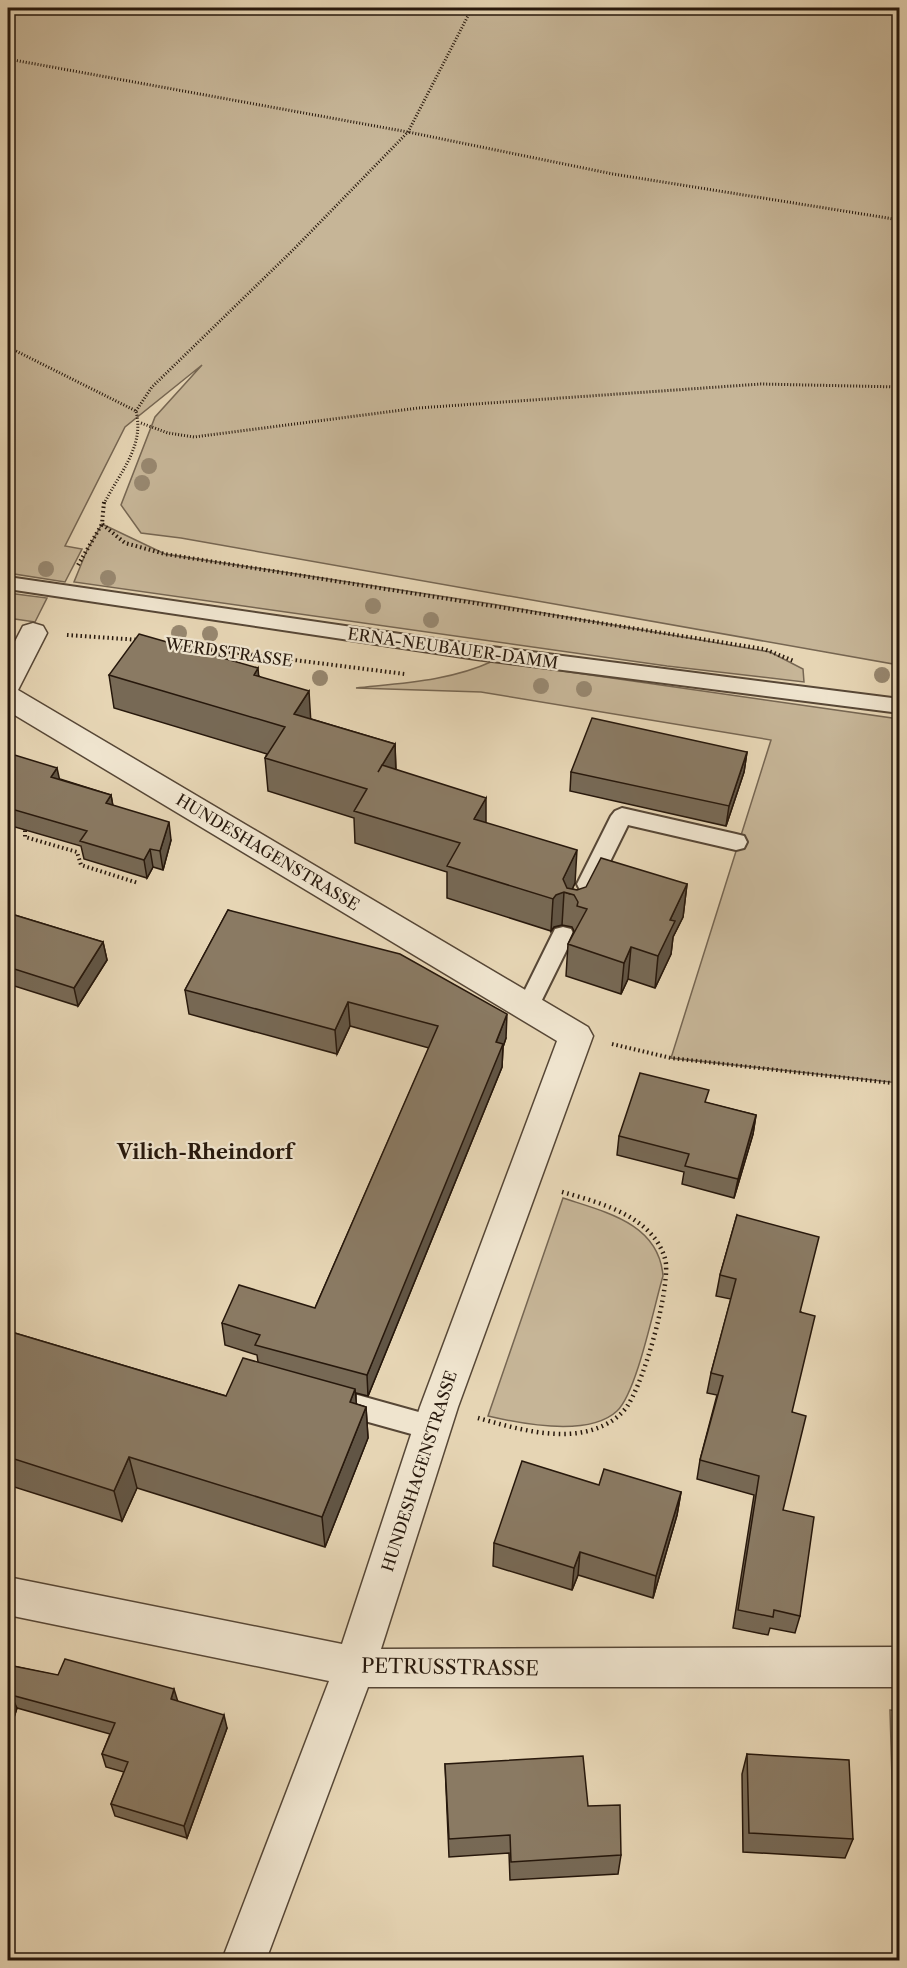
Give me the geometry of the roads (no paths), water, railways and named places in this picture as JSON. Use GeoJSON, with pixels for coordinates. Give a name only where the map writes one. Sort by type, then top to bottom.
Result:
{"type":"FeatureCollection","features":[{"type":"Feature","properties":{"kind":"street"},"geometry":{"type":"LineString","coordinates":[[8,683],[33,633]]}},
{"type":"Feature","properties":{"kind":"street","name":"HUNDESHAGENSTRASSE"},"geometry":{"type":"LineString","coordinates":[[8,698],[576,1036],[436,1418],[355,1666],[244,1960]]}},
{"type":"Feature","properties":{"kind":"street","name":"PETRUSSTRASSE"},"geometry":{"type":"LineString","coordinates":[[8,1596],[355,1666],[387,1669],[900,1667]]}},
{"type":"Feature","properties":{"kind":"lane","name":"ERNA-NEUBAUER-DAMM"},"geometry":{"type":"LineString","coordinates":[[8,583],[476,652],[900,706]]}},
{"type":"Feature","properties":{"kind":"lane"},"geometry":{"type":"LineString","coordinates":[[579,902],[622,816],[736,842]]}},
{"type":"Feature","properties":{"kind":"lane"},"geometry":{"type":"LineString","coordinates":[[528,1006],[563,935]]}},
{"type":"Feature","properties":{"kind":"lane"},"geometry":{"type":"LineString","coordinates":[[309,1394],[436,1418]]}},
{"type":"Feature","properties":{"kind":"district","name":"Vilich-Rheindorf"},"geometry":{"type":"Point","coordinates":[205,1152]}}]}
